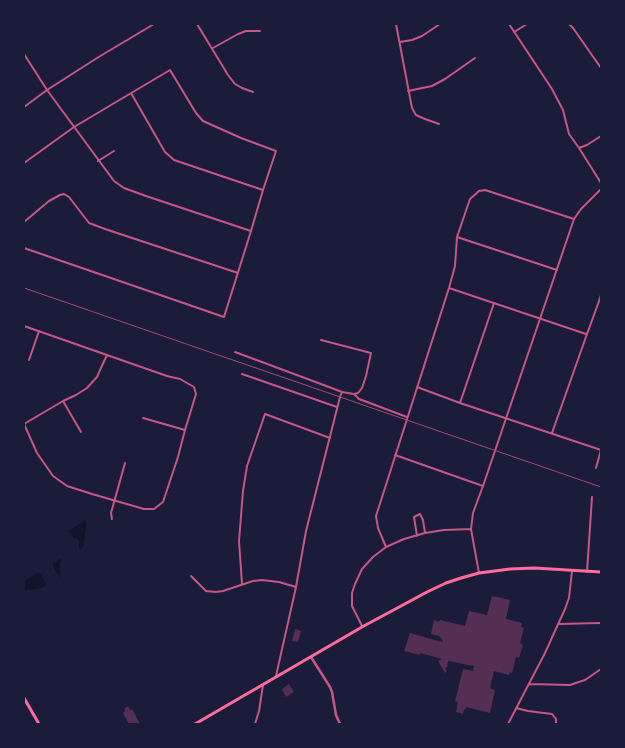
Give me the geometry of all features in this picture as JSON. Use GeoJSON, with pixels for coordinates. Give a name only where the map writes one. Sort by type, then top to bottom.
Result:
{"type":"FeatureCollection","features":[{"type":"Feature","properties":{"kind":"main road"},"geometry":{"type":"LineString","coordinates":[[195,724],[362,627],[433,589],[461,578],[480,573],[526,568],[601,572]]}},
{"type":"Feature","properties":{"kind":"main road"},"geometry":{"type":"LineString","coordinates":[[24,698],[39,724]]}},
{"type":"Feature","properties":{"kind":"street"},"geometry":{"type":"LineString","coordinates":[[24,107],[47,90],[97,58],[154,24]]}},
{"type":"Feature","properties":{"kind":"street"},"geometry":{"type":"LineString","coordinates":[[197,24],[235,84],[253,92]]}},
{"type":"Feature","properties":{"kind":"street"},"geometry":{"type":"LineString","coordinates":[[396,24],[408,91],[414,112],[416,115],[424,119],[439,124]]}},
{"type":"Feature","properties":{"kind":"street"},"geometry":{"type":"LineString","coordinates":[[400,42],[412,40],[422,36],[440,24]]}},
{"type":"Feature","properties":{"kind":"street"},"geometry":{"type":"LineString","coordinates":[[508,24],[552,90],[563,110],[569,134],[601,183]]}},
{"type":"Feature","properties":{"kind":"street"},"geometry":{"type":"LineString","coordinates":[[514,32],[527,24]]}},
{"type":"Feature","properties":{"kind":"street"},"geometry":{"type":"LineString","coordinates":[[569,24],[601,68]]}},
{"type":"Feature","properties":{"kind":"street"},"geometry":{"type":"LineString","coordinates":[[213,48],[246,31],[260,31]]}},
{"type":"Feature","properties":{"kind":"street"},"geometry":{"type":"LineString","coordinates":[[24,54],[47,90],[114,181],[124,188],[251,231]]}},
{"type":"Feature","properties":{"kind":"street"},"geometry":{"type":"LineString","coordinates":[[408,91],[432,86],[475,58]]}},
{"type":"Feature","properties":{"kind":"street"},"geometry":{"type":"LineString","coordinates":[[24,163],[74,127],[170,70],[203,122],[241,138],[276,150],[224,317],[24,248]]}},
{"type":"Feature","properties":{"kind":"street"},"geometry":{"type":"LineString","coordinates":[[131,92],[165,152],[174,160],[263,190]]}},
{"type":"Feature","properties":{"kind":"street"},"geometry":{"type":"LineString","coordinates":[[579,148],[601,136]]}},
{"type":"Feature","properties":{"kind":"street"},"geometry":{"type":"LineString","coordinates":[[98,161],[114,151]]}},
{"type":"Feature","properties":{"kind":"street"},"geometry":{"type":"LineString","coordinates":[[480,573],[470,529],[473,513],[574,219],[581,208],[601,189]]}},
{"type":"Feature","properties":{"kind":"street"},"geometry":{"type":"LineString","coordinates":[[386,547],[378,528],[376,516],[449,288],[455,266],[457,237],[470,199],[479,191],[485,190],[574,219]]}},
{"type":"Feature","properties":{"kind":"street"},"geometry":{"type":"LineString","coordinates":[[24,222],[50,201],[64,194],[89,223],[238,274]]}},
{"type":"Feature","properties":{"kind":"street"},"geometry":{"type":"LineString","coordinates":[[457,237],[557,270]]}},
{"type":"Feature","properties":{"kind":"street"},"geometry":{"type":"LineString","coordinates":[[449,288],[587,334]]}},
{"type":"Feature","properties":{"kind":"street"},"geometry":{"type":"LineString","coordinates":[[552,434],[601,295]]}},
{"type":"Feature","properties":{"kind":"street"},"geometry":{"type":"LineString","coordinates":[[460,402],[494,303]]}},
{"type":"Feature","properties":{"kind":"street"},"geometry":{"type":"LineString","coordinates":[[24,326],[39,331],[167,376],[180,379],[194,387],[196,394],[178,457],[163,502],[154,509],[144,510],[67,486],[53,476],[38,453],[24,424],[76,395],[92,382],[97,377],[107,355]]}},
{"type":"Feature","properties":{"kind":"street"},"geometry":{"type":"LineString","coordinates":[[29,360],[39,331]]}},
{"type":"Feature","properties":{"kind":"street"},"geometry":{"type":"LineString","coordinates":[[235,352],[342,392],[354,394],[358,393],[362,388],[366,376],[371,353],[321,340]]}},
{"type":"Feature","properties":{"kind":"street"},"geometry":{"type":"LineString","coordinates":[[242,374],[338,407]]}},
{"type":"Feature","properties":{"kind":"street"},"geometry":{"type":"LineString","coordinates":[[418,387],[601,450],[596,468]]}},
{"type":"Feature","properties":{"kind":"street"},"geometry":{"type":"LineString","coordinates":[[276,677],[296,587],[306,531],[342,392]]}},
{"type":"Feature","properties":{"kind":"street"},"geometry":{"type":"LineString","coordinates":[[354,394],[363,401],[407,417]]}},
{"type":"Feature","properties":{"kind":"street"},"geometry":{"type":"LineString","coordinates":[[63,401],[81,432]]}},
{"type":"Feature","properties":{"kind":"street"},"geometry":{"type":"LineString","coordinates":[[242,584],[239,541],[243,491],[247,466],[265,414],[330,438]]}},
{"type":"Feature","properties":{"kind":"street"},"geometry":{"type":"LineString","coordinates":[[142,418],[185,430]]}},
{"type":"Feature","properties":{"kind":"street"},"geometry":{"type":"LineString","coordinates":[[395,455],[483,486]]}},
{"type":"Feature","properties":{"kind":"street"},"geometry":{"type":"LineString","coordinates":[[112,519],[111,513],[125,463]]}},
{"type":"Feature","properties":{"kind":"street"},"geometry":{"type":"LineString","coordinates":[[587,572],[592,497]]}},
{"type":"Feature","properties":{"kind":"street"},"geometry":{"type":"LineString","coordinates":[[417,536],[414,517],[420,514],[426,533]]}},
{"type":"Feature","properties":{"kind":"street"},"geometry":{"type":"LineString","coordinates":[[362,627],[352,606],[351,598],[353,589],[360,574],[366,564],[373,557],[386,547],[426,533],[444,530],[470,529]]}},
{"type":"Feature","properties":{"kind":"street"},"geometry":{"type":"LineString","coordinates":[[508,724],[558,624],[569,598],[572,570]]}},
{"type":"Feature","properties":{"kind":"street"},"geometry":{"type":"LineString","coordinates":[[191,576],[206,591],[223,592],[242,584],[262,580],[275,581],[296,587]]}},
{"type":"Feature","properties":{"kind":"street"},"geometry":{"type":"LineString","coordinates":[[558,624],[601,623]]}},
{"type":"Feature","properties":{"kind":"street"},"geometry":{"type":"LineString","coordinates":[[311,657],[330,687],[336,715],[340,724]]}},
{"type":"Feature","properties":{"kind":"street"},"geometry":{"type":"LineString","coordinates":[[528,684],[570,685],[585,680],[601,669]]}},
{"type":"Feature","properties":{"kind":"street"},"geometry":{"type":"LineString","coordinates":[[255,724],[259,711],[263,685]]}},
{"type":"Feature","properties":{"kind":"street"},"geometry":{"type":"LineString","coordinates":[[516,708],[552,714],[556,719],[556,724]]}},
{"type":"Feature","properties":{"kind":"shaded area"},"geometry":{"type":"Polygon","coordinates":[[[86,520],[83,548],[79,549],[78,539],[74,538],[68,531],[86,520]]]}},
{"type":"Feature","properties":{"kind":"shaded area"},"geometry":{"type":"Polygon","coordinates":[[[62,559],[60,563],[60,578],[53,566],[53,563],[62,559]]]}},
{"type":"Feature","properties":{"kind":"shaded area"},"geometry":{"type":"Polygon","coordinates":[[[38,573],[41,574],[46,584],[44,587],[24,590],[24,581],[38,573]]]}},
{"type":"Feature","properties":{"kind":"building"},"geometry":{"type":"Polygon","coordinates":[[[492,596],[510,600],[506,619],[522,623],[521,627],[524,628],[520,643],[523,645],[519,658],[516,657],[512,673],[510,672],[509,675],[494,671],[490,688],[495,690],[490,713],[466,707],[463,714],[456,712],[458,702],[455,701],[463,669],[473,671],[474,666],[448,661],[447,667],[445,668],[447,671],[445,673],[438,661],[442,659],[420,653],[420,655],[404,651],[410,633],[442,642],[443,640],[439,636],[431,634],[434,620],[465,626],[469,611],[487,615],[492,596]]]}},
{"type":"Feature","properties":{"kind":"building"},"geometry":{"type":"Polygon","coordinates":[[[295,629],[301,631],[298,642],[292,641],[295,629]]]}},
{"type":"Feature","properties":{"kind":"building"},"geometry":{"type":"Polygon","coordinates":[[[289,684],[294,692],[286,697],[282,689],[289,684]]]}},
{"type":"Feature","properties":{"kind":"building"},"geometry":{"type":"Polygon","coordinates":[[[128,706],[130,710],[132,709],[140,724],[129,724],[123,713],[125,711],[124,709],[128,706]]]}},
{"type":"Feature","properties":{"kind":"railway"},"geometry":{"type":"LineString","coordinates":[[24,288],[601,487]]}}]}
